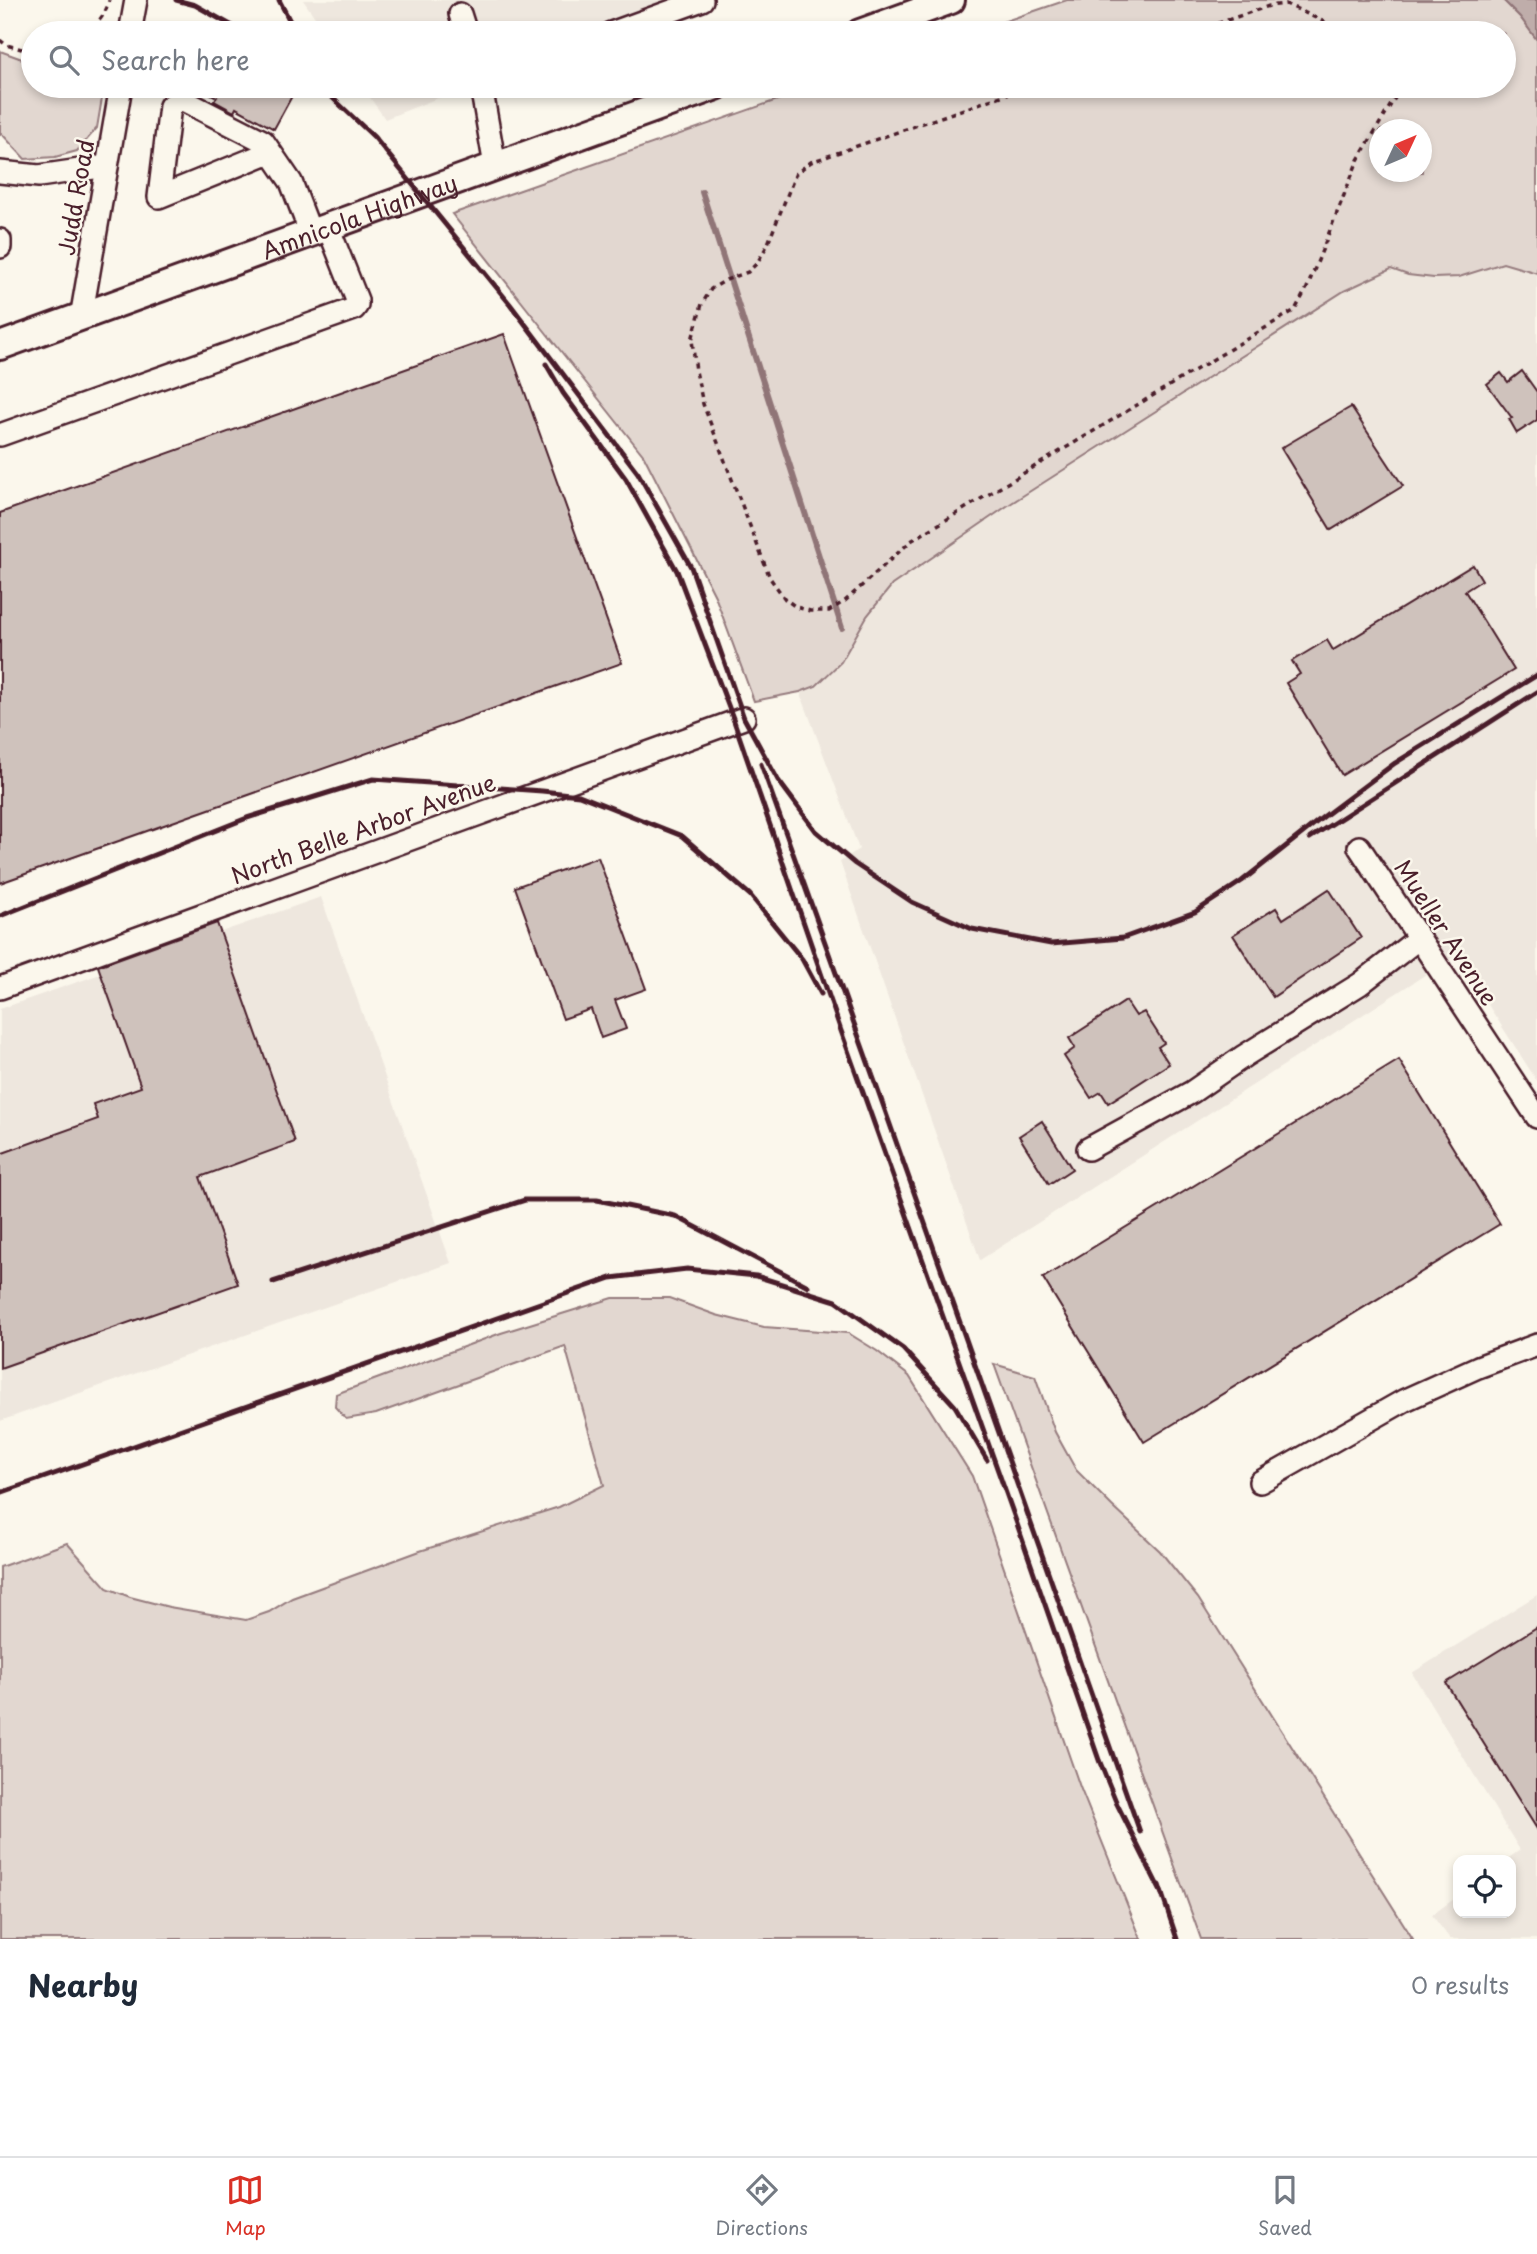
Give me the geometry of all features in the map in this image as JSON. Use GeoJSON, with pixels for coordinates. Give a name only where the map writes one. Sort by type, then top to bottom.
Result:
{"type":"FeatureCollection","features":[{"type":"Feature","properties":{"kind":"main road"},"geometry":{"type":"LineString","coordinates":[[893,21],[951,0]]}},
{"type":"Feature","properties":{"kind":"main road","name":"Amnicola Highway"},"geometry":{"type":"LineString","coordinates":[[0,346],[683,98]]}},
{"type":"Feature","properties":{"kind":"street"},"geometry":{"type":"LineString","coordinates":[[133,21],[136,0]]}},
{"type":"Feature","properties":{"kind":"street"},"geometry":{"type":"LineString","coordinates":[[644,21],[702,0]]}},
{"type":"Feature","properties":{"kind":"street","name":"Judd Road"},"geometry":{"type":"LineString","coordinates":[[81,318],[119,98]]}},
{"type":"Feature","properties":{"kind":"street"},"geometry":{"type":"LineString","coordinates":[[483,98],[495,166]]}},
{"type":"Feature","properties":{"kind":"street"},"geometry":{"type":"LineString","coordinates":[[0,435],[354,309],[357,299],[319,230],[290,182],[263,141],[181,99],[170,106],[159,197],[270,152]]}},
{"type":"Feature","properties":{"kind":"street"},"geometry":{"type":"LineString","coordinates":[[0,172],[39,176],[107,166]]}},
{"type":"Feature","properties":{"kind":"street"},"geometry":{"type":"LineString","coordinates":[[0,240],[0,247]]}},
{"type":"Feature","properties":{"kind":"street","name":"North Belle Arbor Avenue"},"geometry":{"type":"LineString","coordinates":[[0,988],[744,718]]}},
{"type":"Feature","properties":{"kind":"street","name":"Mueller Avenue"},"geometry":{"type":"LineString","coordinates":[[1359,846],[1537,1117]]}},
{"type":"Feature","properties":{"kind":"street"},"geometry":{"type":"LineString","coordinates":[[1087,1149],[1192,1092],[1244,1056],[1360,984],[1419,938]]}},
{"type":"Feature","properties":{"kind":"street"},"geometry":{"type":"LineString","coordinates":[[1260,1482],[1405,1400],[1478,1367],[1537,1345]]}},
{"type":"Feature","properties":{"kind":"path"},"geometry":{"type":"LineString","coordinates":[[97,21],[108,7],[109,0]]}},
{"type":"Feature","properties":{"kind":"path"},"geometry":{"type":"LineString","coordinates":[[1225,21],[1269,6],[1286,4],[1322,21]]}},
{"type":"Feature","properties":{"kind":"path"},"geometry":{"type":"LineString","coordinates":[[0,40],[6,45],[21,49]]}},
{"type":"Feature","properties":{"kind":"path"},"geometry":{"type":"LineString","coordinates":[[995,98],[811,162],[796,173],[767,246],[757,263],[748,272],[711,289],[702,304],[692,340],[703,404],[769,578],[785,599],[796,607],[810,611],[829,611],[845,601],[911,541],[1295,310],[1307,288],[1358,160],[1395,98]]}},
{"type":"Feature","properties":{"kind":"shaded area"},"geometry":{"type":"Polygon","coordinates":[[[303,0],[686,0],[633,21],[318,21],[303,0]]]}},
{"type":"Feature","properties":{"kind":"shaded area"},"geometry":{"type":"Polygon","coordinates":[[[1067,0],[1503,0],[1537,40],[1537,273],[1503,263],[1459,277],[1408,275],[1391,269],[1344,291],[1010,504],[892,585],[867,616],[841,662],[816,686],[754,701],[715,596],[644,456],[452,214],[783,98],[1516,98],[1516,21],[1005,21],[1067,0]]]}},
{"type":"Feature","properties":{"kind":"shaded area"},"geometry":{"type":"Polygon","coordinates":[[[1503,0],[1537,0],[1537,40],[1520,17],[1503,0]]]}},
{"type":"Feature","properties":{"kind":"shaded area"},"geometry":{"type":"Polygon","coordinates":[[[0,51],[21,59],[21,98],[102,98],[97,128],[77,151],[55,157],[25,159],[2,134],[0,135],[0,51]]]}},
{"type":"Feature","properties":{"kind":"shaded area"},"geometry":{"type":"Polygon","coordinates":[[[370,98],[438,98],[385,119],[370,98]]]}},
{"type":"Feature","properties":{"kind":"shaded area"},"geometry":{"type":"Polygon","coordinates":[[[1503,263],[1537,273],[1537,1081],[1456,955],[980,1260],[840,862],[859,849],[800,692],[816,686],[841,662],[867,616],[891,585],[1010,504],[1344,291],[1391,269],[1408,275],[1459,277],[1503,263]]]}},
{"type":"Feature","properties":{"kind":"shaded area"},"geometry":{"type":"Polygon","coordinates":[[[321,897],[451,1263],[0,1421],[0,1009],[321,897]]]}},
{"type":"Feature","properties":{"kind":"shaded area"},"geometry":{"type":"Polygon","coordinates":[[[613,1298],[669,1298],[716,1315],[764,1327],[848,1333],[909,1376],[972,1476],[1080,1787],[1141,1939],[0,1939],[0,1567],[67,1543],[107,1588],[169,1607],[246,1620],[269,1612],[292,1598],[420,1551],[559,1507],[604,1485],[565,1346],[376,1414],[346,1419],[335,1407],[336,1394],[501,1333],[613,1298]]]}},
{"type":"Feature","properties":{"kind":"shaded area"},"geometry":{"type":"Polygon","coordinates":[[[994,1364],[1035,1376],[1055,1432],[1076,1470],[1160,1551],[1198,1598],[1413,1939],[1201,1939],[994,1364]]]}},
{"type":"Feature","properties":{"kind":"shaded area"},"geometry":{"type":"Polygon","coordinates":[[[1537,1595],[1537,1939],[1450,1939],[1432,1915],[1453,1900],[1453,1918],[1516,1918],[1516,1855],[1513,1855],[1520,1850],[1412,1673],[1537,1595]]]}},
{"type":"Feature","properties":{"kind":"building"},"geometry":{"type":"Polygon","coordinates":[[[216,98],[291,98],[274,129],[236,108],[234,112],[214,101],[216,98]]]}},
{"type":"Feature","properties":{"kind":"building"},"geometry":{"type":"Polygon","coordinates":[[[504,334],[622,663],[0,883],[0,513],[504,334]]]}},
{"type":"Feature","properties":{"kind":"building"},"geometry":{"type":"Polygon","coordinates":[[[1522,371],[1537,392],[1537,420],[1517,433],[1509,419],[1512,418],[1487,384],[1501,373],[1508,382],[1522,371]]]}},
{"type":"Feature","properties":{"kind":"building"},"geometry":{"type":"Polygon","coordinates":[[[1351,407],[1403,486],[1331,530],[1281,448],[1351,407]]]}},
{"type":"Feature","properties":{"kind":"building"},"geometry":{"type":"Polygon","coordinates":[[[1473,565],[1482,580],[1465,591],[1514,670],[1342,775],[1286,683],[1300,674],[1292,661],[1327,640],[1333,650],[1473,565]]]}},
{"type":"Feature","properties":{"kind":"building"},"geometry":{"type":"Polygon","coordinates":[[[598,857],[646,989],[615,1000],[626,1029],[601,1038],[591,1009],[563,1019],[515,887],[598,857]]]}},
{"type":"Feature","properties":{"kind":"building"},"geometry":{"type":"Polygon","coordinates":[[[1329,889],[1361,938],[1273,997],[1233,935],[1276,908],[1283,919],[1329,889]]]}},
{"type":"Feature","properties":{"kind":"building"},"geometry":{"type":"Polygon","coordinates":[[[217,923],[295,1142],[200,1177],[238,1284],[0,1368],[0,1154],[98,1119],[93,1104],[141,1087],[98,966],[217,923]]]}},
{"type":"Feature","properties":{"kind":"building"},"geometry":{"type":"Polygon","coordinates":[[[1126,1001],[1136,1016],[1144,1012],[1164,1043],[1158,1047],[1169,1064],[1108,1103],[1101,1092],[1091,1098],[1064,1056],[1075,1048],[1069,1038],[1126,1001]]]}},
{"type":"Feature","properties":{"kind":"building"},"geometry":{"type":"Polygon","coordinates":[[[1399,1060],[1500,1224],[1144,1442],[1043,1278],[1399,1060]]]}},
{"type":"Feature","properties":{"kind":"building"},"geometry":{"type":"Polygon","coordinates":[[[1042,1121],[1072,1169],[1049,1184],[1019,1136],[1042,1121]]]}},
{"type":"Feature","properties":{"kind":"building"},"geometry":{"type":"Polygon","coordinates":[[[1537,1627],[1537,1829],[1446,1683],[1537,1627]]]}},
{"type":"Feature","properties":{"kind":"waterway"},"geometry":{"type":"LineString","coordinates":[[702,192],[842,628]]}},
{"type":"Feature","properties":{"kind":"railway"},"geometry":{"type":"LineString","coordinates":[[176,0],[195,5],[224,21]]}},
{"type":"Feature","properties":{"kind":"railway"},"geometry":{"type":"LineString","coordinates":[[279,0],[290,21]]}},
{"type":"Feature","properties":{"kind":"railway"},"geometry":{"type":"LineString","coordinates":[[333,98],[374,137],[510,304],[638,473],[691,567],[744,718],[778,780],[816,831],[855,864],[912,902],[972,929],[1051,944],[1123,938],[1195,912],[1242,881],[1395,763],[1537,675]]}},
{"type":"Feature","properties":{"kind":"railway"},"geometry":{"type":"LineString","coordinates":[[546,364],[563,393],[626,479],[677,571],[734,721],[1099,1760],[1117,1804],[1162,1894]]}},
{"type":"Feature","properties":{"kind":"railway"},"geometry":{"type":"LineString","coordinates":[[1310,838],[1537,692]]}},
{"type":"Feature","properties":{"kind":"railway"},"geometry":{"type":"LineString","coordinates":[[761,764],[1140,1832]]}},
{"type":"Feature","properties":{"kind":"railway"},"geometry":{"type":"LineString","coordinates":[[0,916],[247,818],[373,779],[542,791],[579,795],[682,836],[750,895],[802,959],[821,994]]}},
{"type":"Feature","properties":{"kind":"railway"},"geometry":{"type":"LineString","coordinates":[[273,1282],[525,1200],[597,1200],[675,1216],[808,1286]]}},
{"type":"Feature","properties":{"kind":"railway"},"geometry":{"type":"LineString","coordinates":[[0,1493],[611,1278],[687,1269],[756,1276],[836,1301],[903,1349],[955,1406],[987,1460]]}},
{"type":"Feature","properties":{"kind":"railway"},"geometry":{"type":"LineString","coordinates":[[1159,1885],[1177,1939]]}}]}
